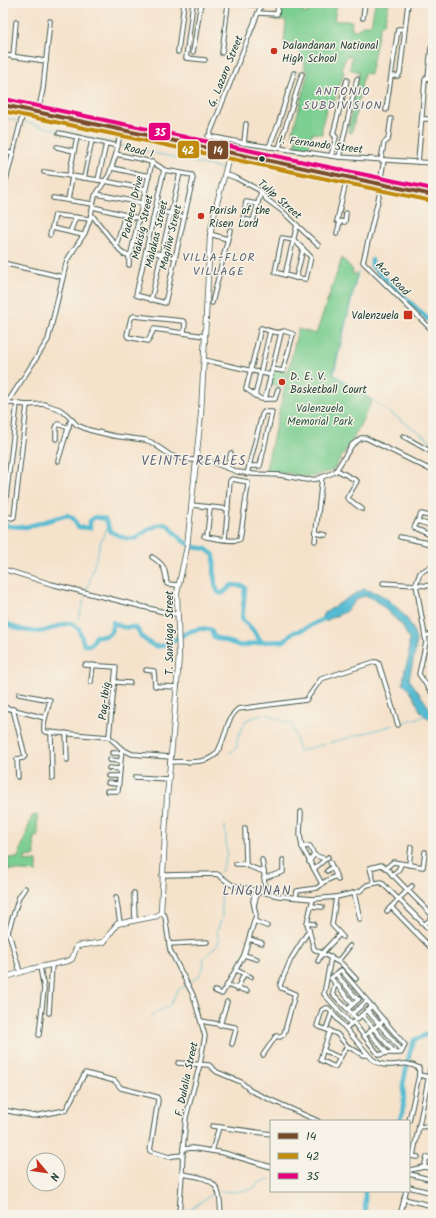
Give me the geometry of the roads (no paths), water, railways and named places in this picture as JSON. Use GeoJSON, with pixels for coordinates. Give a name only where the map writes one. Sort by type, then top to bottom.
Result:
{"type":"FeatureCollection","features":[{"type":"Feature","properties":{"kind":"highway"},"geometry":{"type":"LineString","coordinates":[[3,105],[205,146],[433,195]]}},
{"type":"Feature","properties":{"kind":"main road","name":"T. Santiago Street"},"geometry":{"type":"LineString","coordinates":[[161,912],[168,779],[179,656],[177,614],[178,585],[188,541],[201,414],[210,236],[213,218],[230,152]]}},
{"type":"Feature","properties":{"kind":"main road"},"geometry":{"type":"LineString","coordinates":[[5,977],[68,961],[72,959],[77,946],[104,942],[115,925],[157,916],[161,912]]}},
{"type":"Feature","properties":{"kind":"street"},"geometry":{"type":"LineString","coordinates":[[178,52],[184,3]]}},
{"type":"Feature","properties":{"kind":"street"},"geometry":{"type":"LineString","coordinates":[[193,3],[186,58],[205,60]]}},
{"type":"Feature","properties":{"kind":"street"},"geometry":{"type":"LineString","coordinates":[[193,52],[201,3]]}},
{"type":"Feature","properties":{"kind":"street"},"geometry":{"type":"LineString","coordinates":[[211,3],[262,4]]}},
{"type":"Feature","properties":{"kind":"street"},"geometry":{"type":"LineString","coordinates":[[258,13],[277,14],[278,3]]}},
{"type":"Feature","properties":{"kind":"street"},"geometry":{"type":"LineString","coordinates":[[363,18],[365,3]]}},
{"type":"Feature","properties":{"kind":"street"},"geometry":{"type":"LineString","coordinates":[[392,76],[400,75],[408,3]]}},
{"type":"Feature","properties":{"kind":"street"},"geometry":{"type":"LineString","coordinates":[[222,53],[228,4]]}},
{"type":"Feature","properties":{"kind":"street","name":"G. Lazaro Street"},"geometry":{"type":"LineString","coordinates":[[205,146],[262,4]]}},
{"type":"Feature","properties":{"kind":"street"},"geometry":{"type":"LineString","coordinates":[[38,112],[43,89],[50,21]]}},
{"type":"Feature","properties":{"kind":"street"},"geometry":{"type":"LineString","coordinates":[[13,57],[16,22]]}},
{"type":"Feature","properties":{"kind":"street"},"geometry":{"type":"LineString","coordinates":[[386,110],[398,29],[405,29]]}},
{"type":"Feature","properties":{"kind":"street"},"geometry":{"type":"LineString","coordinates":[[418,162],[425,80],[428,78],[431,48]]}},
{"type":"Feature","properties":{"kind":"street"},"geometry":{"type":"LineString","coordinates":[[3,55],[46,61]]}},
{"type":"Feature","properties":{"kind":"street"},"geometry":{"type":"LineString","coordinates":[[269,147],[278,125],[294,74],[301,75],[279,148]]}},
{"type":"Feature","properties":{"kind":"street"},"geometry":{"type":"LineString","coordinates":[[428,78],[433,78]]}},
{"type":"Feature","properties":{"kind":"street"},"geometry":{"type":"LineString","coordinates":[[339,157],[357,79]]}},
{"type":"Feature","properties":{"kind":"street"},"geometry":{"type":"LineString","coordinates":[[332,156],[336,136],[333,134],[347,80]]}},
{"type":"Feature","properties":{"kind":"street"},"geometry":{"type":"LineString","coordinates":[[3,192],[24,109]]}},
{"type":"Feature","properties":{"kind":"street"},"geometry":{"type":"LineString","coordinates":[[422,119],[432,119],[433,117]]}},
{"type":"Feature","properties":{"kind":"street"},"geometry":{"type":"LineString","coordinates":[[381,183],[383,146],[388,140],[391,119]]}},
{"type":"Feature","properties":{"kind":"street"},"geometry":{"type":"LineString","coordinates":[[244,143],[246,124]]}},
{"type":"Feature","properties":{"kind":"street"},"geometry":{"type":"LineString","coordinates":[[121,129],[112,168],[97,194],[90,219],[83,236],[67,260],[48,340],[5,403],[27,405],[40,403],[66,414],[77,425],[92,431],[114,436],[146,440],[170,454],[183,459],[210,461],[247,474],[280,475],[307,480],[322,477],[337,470],[352,445],[361,438],[366,438],[433,471]]}},
{"type":"Feature","properties":{"kind":"street"},"geometry":{"type":"LineString","coordinates":[[59,133],[118,146]]}},
{"type":"Feature","properties":{"kind":"street","name":"I. Fernando Street"},"geometry":{"type":"LineString","coordinates":[[208,136],[244,143],[339,157],[433,163]]}},
{"type":"Feature","properties":{"kind":"street"},"geometry":{"type":"LineString","coordinates":[[68,200],[77,137]]}},
{"type":"Feature","properties":{"kind":"street"},"geometry":{"type":"LineString","coordinates":[[84,178],[92,140]]}},
{"type":"Feature","properties":{"kind":"street"},"geometry":{"type":"LineString","coordinates":[[98,180],[106,144]]}},
{"type":"Feature","properties":{"kind":"street"},"geometry":{"type":"LineString","coordinates":[[57,147],[74,151]]}},
{"type":"Feature","properties":{"kind":"street"},"geometry":{"type":"LineString","coordinates":[[3,151],[12,154]]}},
{"type":"Feature","properties":{"kind":"street","name":"Road 1"},"geometry":{"type":"LineString","coordinates":[[116,154],[152,162],[158,164],[164,170]]}},
{"type":"Feature","properties":{"kind":"street","name":"Pacheco Drive"},"geometry":{"type":"LineString","coordinates":[[129,265],[129,255],[131,253],[152,162]]}},
{"type":"Feature","properties":{"kind":"street"},"geometry":{"type":"LineString","coordinates":[[112,168],[148,176]]}},
{"type":"Feature","properties":{"kind":"street"},"geometry":{"type":"LineString","coordinates":[[164,170],[180,173]]}},
{"type":"Feature","properties":{"kind":"street","name":"Makisig Street"},"geometry":{"type":"LineString","coordinates":[[151,300],[137,296],[164,170]]}},
{"type":"Feature","properties":{"kind":"street"},"geometry":{"type":"LineString","coordinates":[[44,172],[105,181],[145,189]]}},
{"type":"Feature","properties":{"kind":"street","name":"Magiliw Street"},"geometry":{"type":"LineString","coordinates":[[151,300],[165,302],[193,176],[180,173]]}},
{"type":"Feature","properties":{"kind":"street","name":"Malakas Street"},"geometry":{"type":"LineString","coordinates":[[151,300],[160,254],[180,173]]}},
{"type":"Feature","properties":{"kind":"street","name":"Tulip Street"},"geometry":{"type":"LineString","coordinates":[[225,174],[242,180],[260,192],[266,199],[298,225],[318,245]]}},
{"type":"Feature","properties":{"kind":"street"},"geometry":{"type":"LineString","coordinates":[[337,233],[340,222],[337,220],[347,177]]}},
{"type":"Feature","properties":{"kind":"street","name":"Aca Road"},"geometry":{"type":"LineString","coordinates":[[381,183],[363,262],[433,331]]}},
{"type":"Feature","properties":{"kind":"street"},"geometry":{"type":"LineString","coordinates":[[257,204],[246,202],[243,219],[253,221],[260,192]]}},
{"type":"Feature","properties":{"kind":"street"},"geometry":{"type":"LineString","coordinates":[[97,194],[142,203]]}},
{"type":"Feature","properties":{"kind":"street"},"geometry":{"type":"LineString","coordinates":[[53,198],[93,205],[138,218]]}},
{"type":"Feature","properties":{"kind":"street"},"geometry":{"type":"LineString","coordinates":[[156,210],[184,217]]}},
{"type":"Feature","properties":{"kind":"street"},"geometry":{"type":"LineString","coordinates":[[340,222],[345,222],[346,213]]}},
{"type":"Feature","properties":{"kind":"street"},"geometry":{"type":"LineString","coordinates":[[91,214],[123,254],[129,255]]}},
{"type":"Feature","properties":{"kind":"street"},"geometry":{"type":"LineString","coordinates":[[50,235],[55,215],[90,219]]}},
{"type":"Feature","properties":{"kind":"street"},"geometry":{"type":"LineString","coordinates":[[116,246],[125,215]]}},
{"type":"Feature","properties":{"kind":"street"},"geometry":{"type":"LineString","coordinates":[[70,232],[76,217]]}},
{"type":"Feature","properties":{"kind":"street"},"geometry":{"type":"LineString","coordinates":[[285,275],[298,225]]}},
{"type":"Feature","properties":{"kind":"street"},"geometry":{"type":"LineString","coordinates":[[52,228],[83,236]]}},
{"type":"Feature","properties":{"kind":"street"},"geometry":{"type":"LineString","coordinates":[[212,303],[230,230]]}},
{"type":"Feature","properties":{"kind":"street"},"geometry":{"type":"LineString","coordinates":[[210,236],[227,239]]}},
{"type":"Feature","properties":{"kind":"street"},"geometry":{"type":"LineString","coordinates":[[282,238],[294,240],[303,249],[312,259],[306,279],[274,272],[282,238]]}},
{"type":"Feature","properties":{"kind":"street"},"geometry":{"type":"LineString","coordinates":[[296,278],[303,249]]}},
{"type":"Feature","properties":{"kind":"street"},"geometry":{"type":"LineString","coordinates":[[146,251],[175,257]]}},
{"type":"Feature","properties":{"kind":"street"},"geometry":{"type":"LineString","coordinates":[[3,263],[63,277]]}},
{"type":"Feature","properties":{"kind":"street"},"geometry":{"type":"LineString","coordinates":[[207,288],[215,288]]}},
{"type":"Feature","properties":{"kind":"street"},"geometry":{"type":"LineString","coordinates":[[184,333],[185,323],[183,321],[133,316],[127,335],[128,337],[149,340],[154,329],[205,336]]}},
{"type":"Feature","properties":{"kind":"street"},"geometry":{"type":"LineString","coordinates":[[272,368],[283,371],[292,334],[284,331],[281,333],[261,328],[246,387],[261,400],[275,399],[278,389]]}},
{"type":"Feature","properties":{"kind":"street"},"geometry":{"type":"LineString","coordinates":[[255,396],[270,331]]}},
{"type":"Feature","properties":{"kind":"street"},"geometry":{"type":"LineString","coordinates":[[265,399],[281,333]]}},
{"type":"Feature","properties":{"kind":"street"},"geometry":{"type":"LineString","coordinates":[[204,360],[271,375]]}},
{"type":"Feature","properties":{"kind":"street"},"geometry":{"type":"LineString","coordinates":[[18,404],[4,515],[12,518],[14,517],[27,405]]}},
{"type":"Feature","properties":{"kind":"street"},"geometry":{"type":"LineString","coordinates":[[247,474],[249,466],[262,415],[264,412],[272,412],[260,466],[249,466]]}},
{"type":"Feature","properties":{"kind":"street"},"geometry":{"type":"LineString","coordinates":[[58,461],[68,428],[72,420]]}},
{"type":"Feature","properties":{"kind":"street"},"geometry":{"type":"LineString","coordinates":[[56,439],[56,428],[58,424],[68,428]]}},
{"type":"Feature","properties":{"kind":"street"},"geometry":{"type":"LineString","coordinates":[[403,436],[433,453]]}},
{"type":"Feature","properties":{"kind":"street"},"geometry":{"type":"LineString","coordinates":[[227,468],[231,453]]}},
{"type":"Feature","properties":{"kind":"street"},"geometry":{"type":"LineString","coordinates":[[11,458],[21,459]]}},
{"type":"Feature","properties":{"kind":"street"},"geometry":{"type":"LineString","coordinates":[[337,470],[357,481],[347,498],[362,509]]}},
{"type":"Feature","properties":{"kind":"street"},"geometry":{"type":"LineString","coordinates":[[315,541],[322,477]]}},
{"type":"Feature","properties":{"kind":"street"},"geometry":{"type":"LineString","coordinates":[[210,507],[206,537],[238,541],[240,539],[248,482],[232,479],[230,481],[225,539]]}},
{"type":"Feature","properties":{"kind":"street"},"geometry":{"type":"LineString","coordinates":[[192,505],[228,509]]}},
{"type":"Feature","properties":{"kind":"street"},"geometry":{"type":"LineString","coordinates":[[433,517],[421,514],[414,527],[415,529],[433,536]]}},
{"type":"Feature","properties":{"kind":"street"},"geometry":{"type":"LineString","coordinates":[[417,521],[433,526]]}},
{"type":"Feature","properties":{"kind":"street"},"geometry":{"type":"LineString","coordinates":[[316,533],[326,535]]}},
{"type":"Feature","properties":{"kind":"street"},"geometry":{"type":"LineString","coordinates":[[400,537],[433,545]]}},
{"type":"Feature","properties":{"kind":"street"},"geometry":{"type":"LineString","coordinates":[[152,557],[165,568],[167,584],[178,585]]}},
{"type":"Feature","properties":{"kind":"street"},"geometry":{"type":"LineString","coordinates":[[432,693],[419,674],[426,636],[416,584],[420,573],[433,565]]}},
{"type":"Feature","properties":{"kind":"street"},"geometry":{"type":"LineString","coordinates":[[3,569],[51,584],[168,614],[177,614]]}},
{"type":"Feature","properties":{"kind":"street"},"geometry":{"type":"LineString","coordinates":[[383,583],[433,586]]}},
{"type":"Feature","properties":{"kind":"street"},"geometry":{"type":"LineString","coordinates":[[426,636],[433,634]]}},
{"type":"Feature","properties":{"kind":"street"},"geometry":{"type":"LineString","coordinates":[[112,752],[122,751],[137,755],[170,759],[205,760],[216,754],[221,745],[229,721],[238,709],[306,700],[321,680],[374,662],[380,664],[398,725]]}},
{"type":"Feature","properties":{"kind":"street"},"geometry":{"type":"LineString","coordinates":[[85,665],[93,665],[91,682]]}},
{"type":"Feature","properties":{"kind":"street","name":"Pag-Ibig"},"geometry":{"type":"LineString","coordinates":[[93,665],[116,667],[109,738]]}},
{"type":"Feature","properties":{"kind":"street"},"geometry":{"type":"LineString","coordinates":[[146,670],[154,671],[155,686],[177,687]]}},
{"type":"Feature","properties":{"kind":"street"},"geometry":{"type":"LineString","coordinates":[[114,682],[130,683]]}},
{"type":"Feature","properties":{"kind":"street"},"geometry":{"type":"LineString","coordinates":[[432,693],[433,686]]}},
{"type":"Feature","properties":{"kind":"street"},"geometry":{"type":"LineString","coordinates":[[19,694],[50,700],[44,723],[44,731],[109,738],[122,751]]}},
{"type":"Feature","properties":{"kind":"street"},"geometry":{"type":"LineString","coordinates":[[3,707],[45,718]]}},
{"type":"Feature","properties":{"kind":"street"},"geometry":{"type":"LineString","coordinates":[[13,709],[25,756],[16,760],[18,777]]}},
{"type":"Feature","properties":{"kind":"street"},"geometry":{"type":"LineString","coordinates":[[51,732],[52,778]]}},
{"type":"Feature","properties":{"kind":"street"},"geometry":{"type":"LineString","coordinates":[[66,733],[67,760]]}},
{"type":"Feature","properties":{"kind":"street"},"geometry":{"type":"LineString","coordinates":[[107,791],[117,792],[122,751]]}},
{"type":"Feature","properties":{"kind":"street"},"geometry":{"type":"LineString","coordinates":[[110,760],[120,761]]}},
{"type":"Feature","properties":{"kind":"street"},"geometry":{"type":"LineString","coordinates":[[109,768],[120,769]]}},
{"type":"Feature","properties":{"kind":"street"},"geometry":{"type":"LineString","coordinates":[[108,776],[119,776]]}},
{"type":"Feature","properties":{"kind":"street"},"geometry":{"type":"LineString","coordinates":[[135,777],[168,779]]}},
{"type":"Feature","properties":{"kind":"street"},"geometry":{"type":"LineString","coordinates":[[108,783],[118,784]]}},
{"type":"Feature","properties":{"kind":"street"},"geometry":{"type":"LineString","coordinates":[[301,812],[300,835],[302,848],[322,883]]}},
{"type":"Feature","properties":{"kind":"street"},"geometry":{"type":"LineString","coordinates":[[245,828],[246,865]]}},
{"type":"Feature","properties":{"kind":"street"},"geometry":{"type":"LineString","coordinates":[[302,848],[311,847],[314,855]]}},
{"type":"Feature","properties":{"kind":"street"},"geometry":{"type":"LineString","coordinates":[[409,865],[410,847]]}},
{"type":"Feature","properties":{"kind":"street"},"geometry":{"type":"LineString","coordinates":[[386,868],[392,862],[424,866],[425,852]]}},
{"type":"Feature","properties":{"kind":"street"},"geometry":{"type":"LineString","coordinates":[[314,855],[326,858],[314,869]]}},
{"type":"Feature","properties":{"kind":"street"},"geometry":{"type":"LineString","coordinates":[[309,862],[314,855]]}},
{"type":"Feature","properties":{"kind":"street"},"geometry":{"type":"LineString","coordinates":[[262,860],[264,872],[264,892]]}},
{"type":"Feature","properties":{"kind":"street"},"geometry":{"type":"LineString","coordinates":[[264,878],[283,872],[282,860]]}},
{"type":"Feature","properties":{"kind":"street"},"geometry":{"type":"LineString","coordinates":[[296,897],[297,890],[317,888],[321,886],[322,883],[337,878],[330,862]]}},
{"type":"Feature","properties":{"kind":"street"},"geometry":{"type":"LineString","coordinates":[[236,864],[246,865],[264,872]]}},
{"type":"Feature","properties":{"kind":"street"},"geometry":{"type":"LineString","coordinates":[[392,876],[399,869],[401,864]]}},
{"type":"Feature","properties":{"kind":"street"},"geometry":{"type":"LineString","coordinates":[[374,883],[370,868],[380,865],[386,868],[392,876],[432,915],[432,920],[425,924]]}},
{"type":"Feature","properties":{"kind":"street"},"geometry":{"type":"LineString","coordinates":[[327,871],[332,867]]}},
{"type":"Feature","properties":{"kind":"street"},"geometry":{"type":"LineString","coordinates":[[162,875],[217,874],[232,885],[279,896],[313,900],[354,893],[380,881],[383,882],[433,933]]}},
{"type":"Feature","properties":{"kind":"street"},"geometry":{"type":"LineString","coordinates":[[387,911],[412,886]]}},
{"type":"Feature","properties":{"kind":"street"},"geometry":{"type":"LineString","coordinates":[[20,972],[8,932],[19,896],[25,888]]}},
{"type":"Feature","properties":{"kind":"street"},"geometry":{"type":"LineString","coordinates":[[215,991],[222,994],[244,955],[256,915],[254,906],[257,890]]}},
{"type":"Feature","properties":{"kind":"street"},"geometry":{"type":"LineString","coordinates":[[134,893],[135,920]]}},
{"type":"Feature","properties":{"kind":"street"},"geometry":{"type":"LineString","coordinates":[[354,893],[360,919]]}},
{"type":"Feature","properties":{"kind":"street"},"geometry":{"type":"LineString","coordinates":[[116,897],[120,923]]}},
{"type":"Feature","properties":{"kind":"street"},"geometry":{"type":"LineString","coordinates":[[336,897],[332,925],[343,937]]}},
{"type":"Feature","properties":{"kind":"street"},"geometry":{"type":"LineString","coordinates":[[313,900],[308,923],[314,949],[323,952],[338,961],[356,979]]}},
{"type":"Feature","properties":{"kind":"street"},"geometry":{"type":"LineString","coordinates":[[311,906],[322,907]]}},
{"type":"Feature","properties":{"kind":"street"},"geometry":{"type":"LineString","coordinates":[[391,907],[433,950]]}},
{"type":"Feature","properties":{"kind":"street","name":"F. Dulalia Street"},"geometry":{"type":"LineString","coordinates":[[161,912],[165,916],[169,944],[173,956],[192,995],[205,1036],[200,1064],[187,1112],[179,1213]]}},
{"type":"Feature","properties":{"kind":"street"},"geometry":{"type":"LineString","coordinates":[[254,921],[267,926]]}},
{"type":"Feature","properties":{"kind":"street"},"geometry":{"type":"LineString","coordinates":[[308,923],[314,924]]}},
{"type":"Feature","properties":{"kind":"street"},"geometry":{"type":"LineString","coordinates":[[3,930],[8,932]]}},
{"type":"Feature","properties":{"kind":"street"},"geometry":{"type":"LineString","coordinates":[[262,1055],[276,1036],[282,1036],[284,1034],[295,994],[280,988],[280,985],[291,959],[309,930]]}},
{"type":"Feature","properties":{"kind":"street"},"geometry":{"type":"LineString","coordinates":[[318,961],[323,952],[339,935]]}},
{"type":"Feature","properties":{"kind":"street"},"geometry":{"type":"LineString","coordinates":[[249,939],[262,943]]}},
{"type":"Feature","properties":{"kind":"street"},"geometry":{"type":"LineString","coordinates":[[169,944],[207,942]]}},
{"type":"Feature","properties":{"kind":"street"},"geometry":{"type":"LineString","coordinates":[[338,961],[350,946]]}},
{"type":"Feature","properties":{"kind":"street"},"geometry":{"type":"LineString","coordinates":[[244,955],[257,959]]}},
{"type":"Feature","properties":{"kind":"street"},"geometry":{"type":"LineString","coordinates":[[329,977],[341,970],[405,1043],[401,1053],[387,1053],[379,1055],[352,1023],[324,996],[329,977],[331,957]]}},
{"type":"Feature","properties":{"kind":"street"},"geometry":{"type":"LineString","coordinates":[[49,1013],[52,965]]}},
{"type":"Feature","properties":{"kind":"street"},"geometry":{"type":"LineString","coordinates":[[3,967],[5,977]]}},
{"type":"Feature","properties":{"kind":"street"},"geometry":{"type":"LineString","coordinates":[[39,1035],[44,989],[40,967]]}},
{"type":"Feature","properties":{"kind":"street"},"geometry":{"type":"LineString","coordinates":[[236,970],[252,977]]}},
{"type":"Feature","properties":{"kind":"street"},"geometry":{"type":"LineString","coordinates":[[238,989],[244,974]]}},
{"type":"Feature","properties":{"kind":"street"},"geometry":{"type":"LineString","coordinates":[[336,974],[358,1000]]}},
{"type":"Feature","properties":{"kind":"street"},"geometry":{"type":"LineString","coordinates":[[329,977],[353,1004]]}},
{"type":"Feature","properties":{"kind":"street"},"geometry":{"type":"LineString","coordinates":[[335,984],[332,992],[333,994],[357,1019]]}},
{"type":"Feature","properties":{"kind":"street"},"geometry":{"type":"LineString","coordinates":[[227,985],[238,989],[247,990]]}},
{"type":"Feature","properties":{"kind":"street"},"geometry":{"type":"LineString","coordinates":[[348,1009],[363,996]]}},
{"type":"Feature","properties":{"kind":"street"},"geometry":{"type":"LineString","coordinates":[[352,1014],[367,1001]]}},
{"type":"Feature","properties":{"kind":"street"},"geometry":{"type":"LineString","coordinates":[[220,1025],[227,1002]]}},
{"type":"Feature","properties":{"kind":"street"},"geometry":{"type":"LineString","coordinates":[[346,1028],[372,1006]]}},
{"type":"Feature","properties":{"kind":"street"},"geometry":{"type":"LineString","coordinates":[[368,1055],[363,1055],[348,1046],[337,1034],[317,1026],[322,1010],[327,1008],[332,1012],[372,1059],[383,1065],[405,1063],[419,1068],[409,1120]]}},
{"type":"Feature","properties":{"kind":"street"},"geometry":{"type":"LineString","coordinates":[[367,1010],[402,1051]]}},
{"type":"Feature","properties":{"kind":"street"},"geometry":{"type":"LineString","coordinates":[[332,1012],[320,1060],[335,1067],[348,1046]]}},
{"type":"Feature","properties":{"kind":"street"},"geometry":{"type":"LineString","coordinates":[[362,1014],[395,1053]]}},
{"type":"Feature","properties":{"kind":"street"},"geometry":{"type":"LineString","coordinates":[[364,1036],[384,1020]]}},
{"type":"Feature","properties":{"kind":"street"},"geometry":{"type":"LineString","coordinates":[[201,1021],[235,1028],[232,1044]]}},
{"type":"Feature","properties":{"kind":"street"},"geometry":{"type":"LineString","coordinates":[[369,1032],[387,1053]]}},
{"type":"Feature","properties":{"kind":"street"},"geometry":{"type":"LineString","coordinates":[[323,1050],[340,1058]]}},
{"type":"Feature","properties":{"kind":"street"},"geometry":{"type":"LineString","coordinates":[[178,1063],[209,1065],[217,1072],[241,1082],[251,1091],[316,1120]]}},
{"type":"Feature","properties":{"kind":"street"},"geometry":{"type":"LineString","coordinates":[[418,1157],[411,1156],[431,1078],[431,1066]]}},
{"type":"Feature","properties":{"kind":"street"},"geometry":{"type":"LineString","coordinates":[[3,1110],[34,1116],[66,1110],[85,1073],[98,1076],[115,1081],[120,1088],[157,1097],[158,1100],[150,1151],[169,1157],[183,1155]]}},
{"type":"Feature","properties":{"kind":"street"},"geometry":{"type":"LineString","coordinates":[[418,1075],[431,1078]]}},
{"type":"Feature","properties":{"kind":"street"},"geometry":{"type":"LineString","coordinates":[[419,1127],[429,1127],[433,1114]]}},
{"type":"Feature","properties":{"kind":"street"},"geometry":{"type":"LineString","coordinates":[[212,1126],[270,1134]]}},
{"type":"Feature","properties":{"kind":"street"},"geometry":{"type":"LineString","coordinates":[[212,1151],[219,1127]]}},
{"type":"Feature","properties":{"kind":"street"},"geometry":{"type":"LineString","coordinates":[[183,1149],[193,1148],[229,1154],[270,1167]]}},
{"type":"Feature","properties":{"kind":"street"},"geometry":{"type":"LineString","coordinates":[[424,1167],[427,1157],[433,1159]]}},
{"type":"Feature","properties":{"kind":"street"},"geometry":{"type":"LineString","coordinates":[[410,1170],[424,1167],[433,1169]]}},
{"type":"Feature","properties":{"kind":"street"},"geometry":{"type":"LineString","coordinates":[[410,1173],[433,1180]]}},
{"type":"Feature","properties":{"kind":"street"},"geometry":{"type":"LineString","coordinates":[[182,1174],[202,1177],[214,1185],[219,1195],[221,1215]]}},
{"type":"Feature","properties":{"kind":"street"},"geometry":{"type":"LineString","coordinates":[[410,1187],[433,1193]]}},
{"type":"Feature","properties":{"kind":"street"},"geometry":{"type":"LineString","coordinates":[[406,1192],[401,1212],[415,1215]]}},
{"type":"Feature","properties":{"kind":"street"},"geometry":{"type":"LineString","coordinates":[[404,1199],[433,1206]]}},
{"type":"Feature","properties":{"kind":"water"},"geometry":{"type":"Polygon","coordinates":[[[364,589],[379,594],[387,599],[405,616],[410,623],[416,645],[409,679],[433,713],[433,720],[423,715],[414,697],[403,683],[409,657],[409,639],[402,625],[379,603],[370,597],[365,596],[358,598],[345,612],[329,619],[326,622],[322,617],[323,614],[364,589]]]}},
{"type":"Feature","properties":{"kind":"waterway"},"geometry":{"type":"LineString","coordinates":[[3,118],[20,121]]}},
{"type":"Feature","properties":{"kind":"waterway"},"geometry":{"type":"LineString","coordinates":[[24,122],[116,144]]}},
{"type":"Feature","properties":{"kind":"waterway"},"geometry":{"type":"LineString","coordinates":[[120,145],[223,169]]}},
{"type":"Feature","properties":{"kind":"waterway"},"geometry":{"type":"LineString","coordinates":[[372,260],[372,266],[433,324]]}},
{"type":"Feature","properties":{"kind":"waterway"},"geometry":{"type":"LineString","coordinates":[[358,272],[334,374],[433,442]]}},
{"type":"Feature","properties":{"kind":"waterway"},"geometry":{"type":"LineString","coordinates":[[3,521],[8,526],[26,527],[67,515],[73,518],[78,527],[90,528],[90,521],[95,517],[105,519],[111,532],[125,538],[135,539],[147,530],[158,525],[167,524],[183,541],[195,547],[206,549],[214,555],[215,585],[219,593],[223,593],[232,585],[243,586],[245,588],[242,620],[262,642]]}},
{"type":"Feature","properties":{"kind":"waterway"},"geometry":{"type":"LineString","coordinates":[[87,590],[101,541],[108,526]]}},
{"type":"Feature","properties":{"kind":"waterway"},"geometry":{"type":"LineString","coordinates":[[76,626],[85,597]]}},
{"type":"Feature","properties":{"kind":"waterway"},"geometry":{"type":"LineString","coordinates":[[3,619],[16,628],[34,631],[44,631],[71,623],[79,629],[84,645],[91,645],[96,636],[106,636],[111,632],[113,622],[121,626],[136,628],[141,636],[154,646],[167,644],[187,633],[203,629],[211,630],[214,637],[241,646],[262,642],[284,641],[292,633],[302,630],[329,616]]}},
{"type":"Feature","properties":{"kind":"waterway"},"geometry":{"type":"LineString","coordinates":[[267,714],[292,725],[299,751],[325,744]]}},
{"type":"Feature","properties":{"kind":"waterway"},"geometry":{"type":"LineString","coordinates":[[230,753],[237,747],[237,740],[246,720],[262,715]]}},
{"type":"Feature","properties":{"kind":"waterway"},"geometry":{"type":"LineString","coordinates":[[401,723],[425,716]]}},
{"type":"Feature","properties":{"kind":"waterway"},"geometry":{"type":"LineString","coordinates":[[329,743],[394,725]]}},
{"type":"Feature","properties":{"kind":"waterway"},"geometry":{"type":"LineString","coordinates":[[221,872],[227,854],[225,826]]}},
{"type":"Feature","properties":{"kind":"waterway"},"geometry":{"type":"LineString","coordinates":[[191,982],[199,976],[204,966],[204,958],[219,941],[217,931],[222,918],[220,878]]}},
{"type":"Feature","properties":{"kind":"waterway"},"geometry":{"type":"LineString","coordinates":[[150,1018],[168,1006],[174,999],[176,992],[186,985]]}},
{"type":"Feature","properties":{"kind":"waterway"},"geometry":{"type":"LineString","coordinates":[[399,1120],[402,1114],[404,1098],[403,1085],[410,1051],[414,1040],[433,1032]]}},
{"type":"Feature","properties":{"kind":"waterway"},"geometry":{"type":"LineString","coordinates":[[220,1191],[235,1192],[252,1189],[261,1182],[270,1179]]}},
{"type":"Feature","properties":{"kind":"waterway"},"geometry":{"type":"LineString","coordinates":[[180,1213],[191,1209],[215,1192]]}},
{"type":"Feature","properties":{"kind":"waterway"},"geometry":{"type":"LineString","coordinates":[[365,1192],[365,1215]]}},
{"type":"Feature","properties":{"kind":"place","name":"Dalandanan National High School"},"geometry":{"type":"Point","coordinates":[274,51]}},
{"type":"Feature","properties":{"kind":"place","name":"Parish of the Risen Lord"},"geometry":{"type":"Point","coordinates":[201,216]}},
{"type":"Feature","properties":{"kind":"place","name":"Valenzuela"},"geometry":{"type":"Point","coordinates":[408,315]}},
{"type":"Feature","properties":{"kind":"place","name":"D. E. V. Basketball Court"},"geometry":{"type":"Point","coordinates":[282,382]}},
{"type":"Feature","properties":{"kind":"district","name":"ANTONIO SUBDIVISION"},"geometry":{"type":"Point","coordinates":[343,98]}},
{"type":"Feature","properties":{"kind":"district","name":"VILLA-FLOR VILLAGE"},"geometry":{"type":"Point","coordinates":[219,264]}},
{"type":"Feature","properties":{"kind":"district","name":"VEINTE REALES"},"geometry":{"type":"Point","coordinates":[194,460]}},
{"type":"Feature","properties":{"kind":"district","name":"LINGUNAN"},"geometry":{"type":"Point","coordinates":[257,890]}},
{"type":"Feature","properties":{"kind":"park label","name":"Valenzuela Memorial Park"},"geometry":{"type":"Point","coordinates":[320,414]}}]}
